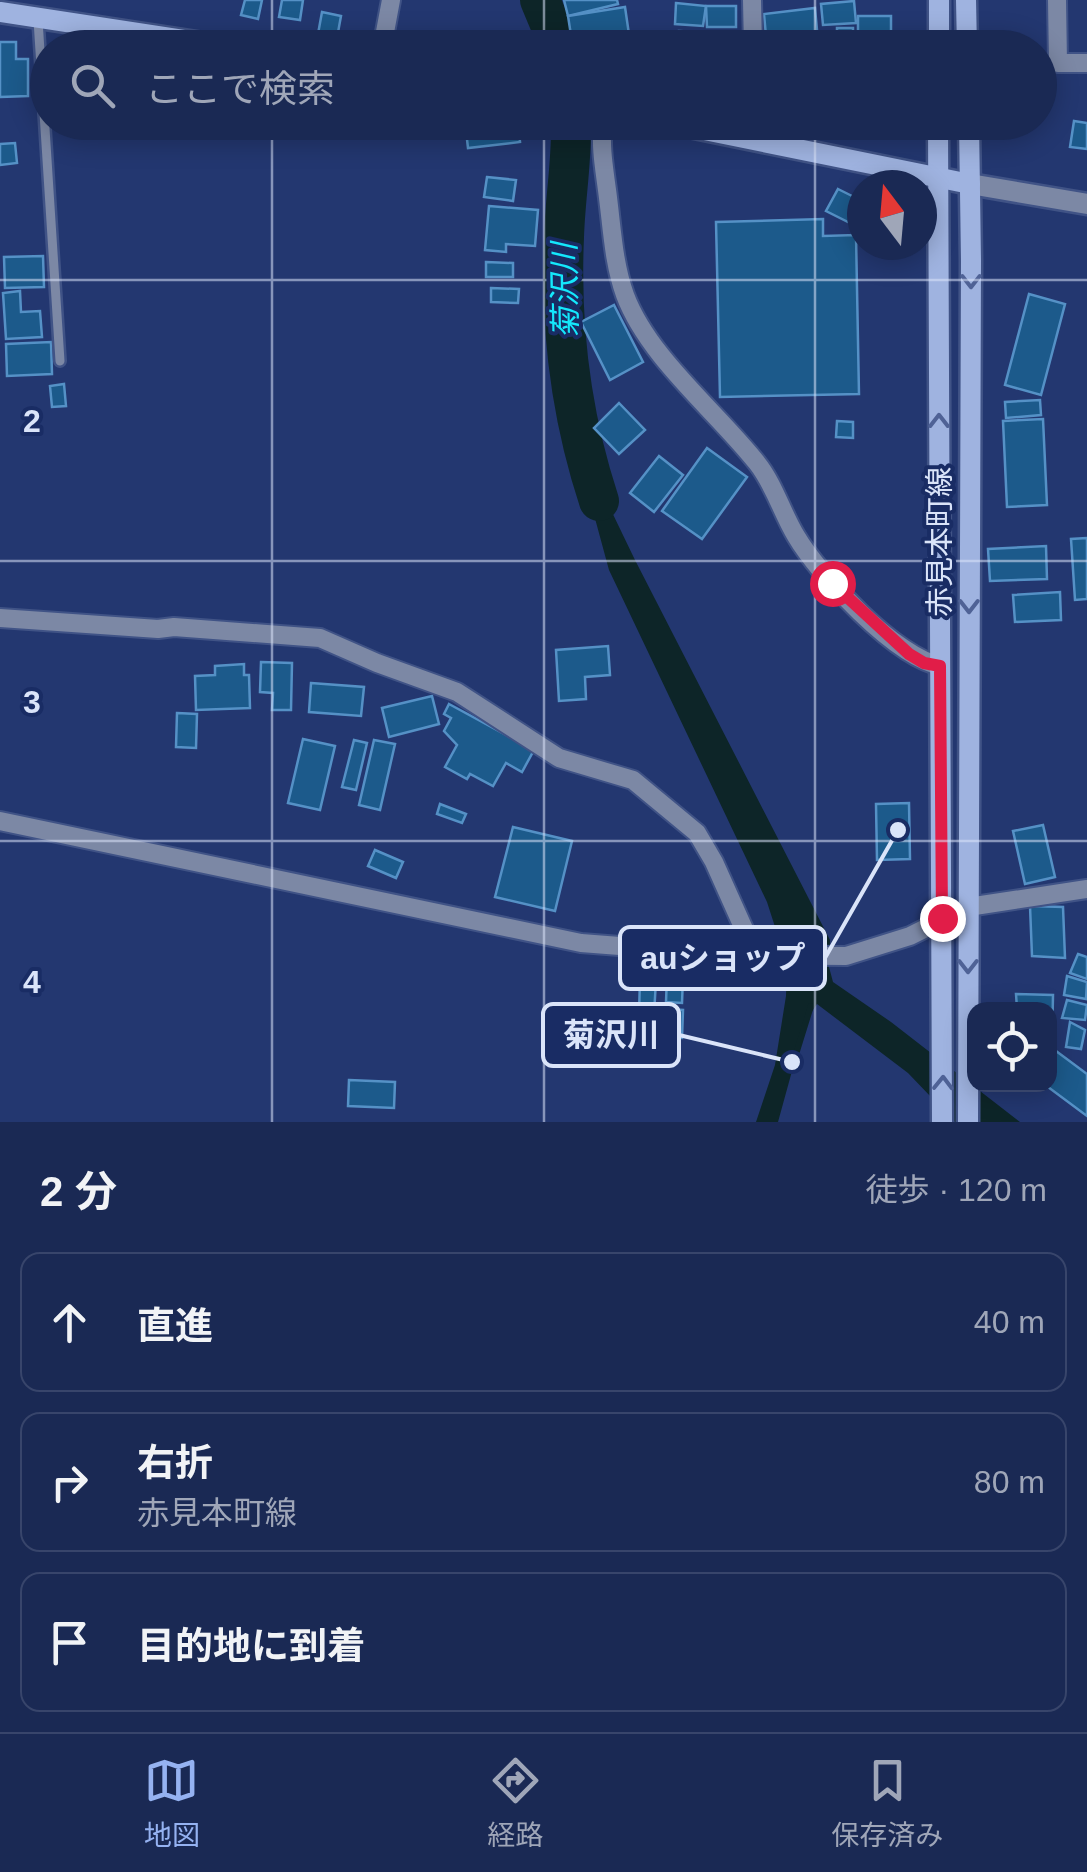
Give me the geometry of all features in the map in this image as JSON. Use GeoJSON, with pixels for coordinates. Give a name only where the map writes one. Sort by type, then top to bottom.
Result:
{"type":"FeatureCollection","features":[{"type":"Feature","properties":{"kind":"main road"},"geometry":{"type":"LineString","coordinates":[[939,0],[939,30]]}},
{"type":"Feature","properties":{"kind":"main road"},"geometry":{"type":"LineString","coordinates":[[966,0],[967,30]]}},
{"type":"Feature","properties":{"kind":"main road"},"geometry":{"type":"LineString","coordinates":[[0,12],[117,30]]}},
{"type":"Feature","properties":{"kind":"main road"},"geometry":{"type":"LineString","coordinates":[[785,140],[970,184]]}},
{"type":"Feature","properties":{"kind":"main road","name":"赤見本町線"},"geometry":{"type":"LineString","coordinates":[[938,140],[942,1122]]}},
{"type":"Feature","properties":{"kind":"main road","name":"赤見本町線"},"geometry":{"type":"LineString","coordinates":[[968,1122],[969,140]]}},
{"type":"Feature","properties":{"kind":"street"},"geometry":{"type":"LineString","coordinates":[[385,30],[391,0]]}},
{"type":"Feature","properties":{"kind":"street"},"geometry":{"type":"LineString","coordinates":[[752,0],[752,30]]}},
{"type":"Feature","properties":{"kind":"street"},"geometry":{"type":"LineString","coordinates":[[1058,0],[1058,63],[1087,63]]}},
{"type":"Feature","properties":{"kind":"street"},"geometry":{"type":"LineString","coordinates":[[603,140],[614,252],[625,296],[638,321],[660,352],[758,464],[808,556],[909,654],[940,666]]}},
{"type":"Feature","properties":{"kind":"street"},"geometry":{"type":"LineString","coordinates":[[970,184],[1087,204]]}},
{"type":"Feature","properties":{"kind":"street"},"geometry":{"type":"LineString","coordinates":[[0,618],[320,638],[377,664],[458,692],[559,758],[633,780],[697,833],[756,956]]}},
{"type":"Feature","properties":{"kind":"street"},"geometry":{"type":"LineString","coordinates":[[0,820],[581,943],[756,956],[846,956],[910,936],[968,907],[1087,889]]}},
{"type":"Feature","properties":{"kind":"lane"},"geometry":{"type":"LineString","coordinates":[[38,18],[39,30]]}},
{"type":"Feature","properties":{"kind":"lane"},"geometry":{"type":"LineString","coordinates":[[46,140],[60,361]]}},
{"type":"Feature","properties":{"kind":"shaded area"},"geometry":{"type":"Polygon","coordinates":[[[582,450],[830,940],[833,982],[967,1081],[967,1092],[981,1092],[1020,1122],[955,1122],[908,1073],[817,1004],[806,1020],[778,1122],[756,1122],[775,1065],[787,964],[767,902],[609,570],[590,500],[582,450]]]}},
{"type":"Feature","properties":{"kind":"building"},"geometry":{"type":"Polygon","coordinates":[[[245,0],[262,0],[258,19],[241,15],[245,0]]]}},
{"type":"Feature","properties":{"kind":"building"},"geometry":{"type":"Polygon","coordinates":[[[282,0],[303,0],[300,20],[279,17],[282,0]]]}},
{"type":"Feature","properties":{"kind":"building"},"geometry":{"type":"Polygon","coordinates":[[[564,0],[617,0],[618,4],[568,16],[564,0]]]}},
{"type":"Feature","properties":{"kind":"building"},"geometry":{"type":"Polygon","coordinates":[[[854,1],[856,23],[823,25],[821,4],[854,1]]]}},
{"type":"Feature","properties":{"kind":"building"},"geometry":{"type":"Polygon","coordinates":[[[676,3],[706,6],[703,26],[675,24],[676,3]]]}},
{"type":"Feature","properties":{"kind":"building"},"geometry":{"type":"Polygon","coordinates":[[[706,6],[736,6],[736,27],[707,27],[706,6]]]}},
{"type":"Feature","properties":{"kind":"building"},"geometry":{"type":"Polygon","coordinates":[[[625,7],[628,30],[570,30],[568,16],[625,7]]]}},
{"type":"Feature","properties":{"kind":"building"},"geometry":{"type":"Polygon","coordinates":[[[815,8],[817,30],[765,30],[764,14],[815,8]]]}},
{"type":"Feature","properties":{"kind":"building"},"geometry":{"type":"Polygon","coordinates":[[[322,12],[341,16],[338,30],[319,30],[322,12]]]}},
{"type":"Feature","properties":{"kind":"building"},"geometry":{"type":"Polygon","coordinates":[[[858,16],[891,16],[891,30],[858,30],[858,16]]]}},
{"type":"Feature","properties":{"kind":"building"},"geometry":{"type":"Polygon","coordinates":[[[0,42],[16,42],[16,59],[28,59],[28,96],[0,97],[0,42]]]}},
{"type":"Feature","properties":{"kind":"building"},"geometry":{"type":"Polygon","coordinates":[[[1074,121],[1087,123],[1087,149],[1070,147],[1074,121]]]}},
{"type":"Feature","properties":{"kind":"building"},"geometry":{"type":"Polygon","coordinates":[[[467,140],[520,140],[520,142],[468,148],[467,140]]]}},
{"type":"Feature","properties":{"kind":"building"},"geometry":{"type":"Polygon","coordinates":[[[15,143],[17,163],[0,165],[0,144],[15,143]]]}},
{"type":"Feature","properties":{"kind":"building"},"geometry":{"type":"Polygon","coordinates":[[[487,177],[516,180],[513,201],[484,197],[487,177]]]}},
{"type":"Feature","properties":{"kind":"building"},"geometry":{"type":"Polygon","coordinates":[[[838,189],[847,194],[847,222],[826,211],[838,189]]]}},
{"type":"Feature","properties":{"kind":"building"},"geometry":{"type":"Polygon","coordinates":[[[489,206],[538,210],[535,246],[506,244],[506,252],[485,250],[489,206]]]}},
{"type":"Feature","properties":{"kind":"building"},"geometry":{"type":"Polygon","coordinates":[[[823,219],[823,236],[847,235],[847,260],[856,260],[859,394],[720,397],[716,222],[823,219]]]}},
{"type":"Feature","properties":{"kind":"building"},"geometry":{"type":"Polygon","coordinates":[[[43,256],[44,287],[5,288],[4,257],[43,256]]]}},
{"type":"Feature","properties":{"kind":"building"},"geometry":{"type":"Polygon","coordinates":[[[486,262],[513,263],[513,277],[486,277],[486,262]]]}},
{"type":"Feature","properties":{"kind":"building"},"geometry":{"type":"Polygon","coordinates":[[[491,288],[519,289],[518,303],[491,302],[491,288]]]}},
{"type":"Feature","properties":{"kind":"building"},"geometry":{"type":"Polygon","coordinates":[[[20,291],[21,312],[40,311],[42,337],[6,339],[3,293],[20,291]]]}},
{"type":"Feature","properties":{"kind":"building"},"geometry":{"type":"Polygon","coordinates":[[[1029,294],[1065,304],[1041,395],[1005,385],[1029,294]]]}},
{"type":"Feature","properties":{"kind":"building"},"geometry":{"type":"Polygon","coordinates":[[[614,305],[643,362],[610,380],[581,322],[614,305]]]}},
{"type":"Feature","properties":{"kind":"building"},"geometry":{"type":"Polygon","coordinates":[[[51,342],[52,374],[7,376],[6,344],[51,342]]]}},
{"type":"Feature","properties":{"kind":"building"},"geometry":{"type":"Polygon","coordinates":[[[64,384],[66,406],[52,407],[50,386],[64,384]]]}},
{"type":"Feature","properties":{"kind":"building"},"geometry":{"type":"Polygon","coordinates":[[[1040,400],[1041,415],[1006,418],[1005,402],[1040,400]]]}},
{"type":"Feature","properties":{"kind":"building"},"geometry":{"type":"Polygon","coordinates":[[[619,403],[645,430],[619,454],[594,428],[619,403]]]}},
{"type":"Feature","properties":{"kind":"building"},"geometry":{"type":"Polygon","coordinates":[[[1043,419],[1047,505],[1007,507],[1003,421],[1043,419]]]}},
{"type":"Feature","properties":{"kind":"building"},"geometry":{"type":"Polygon","coordinates":[[[837,421],[853,422],[853,438],[836,437],[837,421]]]}},
{"type":"Feature","properties":{"kind":"building"},"geometry":{"type":"Polygon","coordinates":[[[707,448],[747,477],[702,539],[662,511],[707,448]]]}},
{"type":"Feature","properties":{"kind":"building"},"geometry":{"type":"Polygon","coordinates":[[[659,456],[683,475],[654,512],[630,493],[659,456]]]}},
{"type":"Feature","properties":{"kind":"building"},"geometry":{"type":"Polygon","coordinates":[[[1087,538],[1087,599],[1075,600],[1071,539],[1087,538]]]}},
{"type":"Feature","properties":{"kind":"building"},"geometry":{"type":"Polygon","coordinates":[[[1046,546],[1047,579],[990,581],[988,549],[1046,546]]]}},
{"type":"Feature","properties":{"kind":"building"},"geometry":{"type":"Polygon","coordinates":[[[1060,592],[1061,620],[1015,622],[1013,595],[1060,592]]]}},
{"type":"Feature","properties":{"kind":"building"},"geometry":{"type":"Polygon","coordinates":[[[608,646],[610,675],[585,677],[586,699],[559,701],[556,650],[608,646]]]}},
{"type":"Feature","properties":{"kind":"building"},"geometry":{"type":"Polygon","coordinates":[[[261,662],[292,663],[291,710],[272,710],[273,693],[260,692],[261,662]]]}},
{"type":"Feature","properties":{"kind":"building"},"geometry":{"type":"Polygon","coordinates":[[[244,664],[244,675],[249,675],[250,708],[196,710],[195,676],[215,675],[215,666],[244,664]]]}},
{"type":"Feature","properties":{"kind":"building"},"geometry":{"type":"Polygon","coordinates":[[[311,683],[364,687],[361,716],[309,712],[311,683]]]}},
{"type":"Feature","properties":{"kind":"building"},"geometry":{"type":"Polygon","coordinates":[[[432,696],[439,724],[389,737],[382,708],[432,696]]]}},
{"type":"Feature","properties":{"kind":"building"},"geometry":{"type":"Polygon","coordinates":[[[449,704],[534,750],[522,772],[506,763],[493,786],[470,774],[467,779],[445,767],[457,745],[444,731],[451,718],[444,714],[449,704]]]}},
{"type":"Feature","properties":{"kind":"building"},"geometry":{"type":"Polygon","coordinates":[[[177,713],[197,714],[196,748],[176,747],[177,713]]]}},
{"type":"Feature","properties":{"kind":"building"},"geometry":{"type":"Polygon","coordinates":[[[303,739],[335,746],[320,810],[288,803],[303,739]]]}},
{"type":"Feature","properties":{"kind":"building"},"geometry":{"type":"Polygon","coordinates":[[[354,740],[367,743],[356,790],[342,787],[354,740]]]}},
{"type":"Feature","properties":{"kind":"building"},"geometry":{"type":"Polygon","coordinates":[[[374,740],[395,744],[380,810],[359,805],[374,740]]]}},
{"type":"Feature","properties":{"kind":"building"},"geometry":{"type":"Polygon","coordinates":[[[909,803],[910,859],[877,860],[876,804],[909,803]]]}},
{"type":"Feature","properties":{"kind":"building"},"geometry":{"type":"Polygon","coordinates":[[[440,804],[466,814],[462,823],[437,814],[440,804]]]}},
{"type":"Feature","properties":{"kind":"building"},"geometry":{"type":"Polygon","coordinates":[[[1043,825],[1055,877],[1025,884],[1013,831],[1043,825]]]}},
{"type":"Feature","properties":{"kind":"building"},"geometry":{"type":"Polygon","coordinates":[[[513,827],[572,841],[555,911],[495,897],[513,827]]]}},
{"type":"Feature","properties":{"kind":"building"},"geometry":{"type":"Polygon","coordinates":[[[375,850],[403,862],[396,878],[368,866],[375,850]]]}},
{"type":"Feature","properties":{"kind":"building"},"geometry":{"type":"Polygon","coordinates":[[[1030,906],[1063,907],[1065,958],[1032,956],[1030,906]]]}},
{"type":"Feature","properties":{"kind":"building"},"geometry":{"type":"Polygon","coordinates":[[[1078,954],[1087,957],[1087,979],[1070,973],[1078,954]]]}},
{"type":"Feature","properties":{"kind":"building"},"geometry":{"type":"Polygon","coordinates":[[[667,975],[683,976],[682,1003],[666,1002],[667,975]]]}},
{"type":"Feature","properties":{"kind":"building"},"geometry":{"type":"Polygon","coordinates":[[[1067,976],[1087,982],[1086,999],[1064,995],[1067,976]]]}},
{"type":"Feature","properties":{"kind":"building"},"geometry":{"type":"Polygon","coordinates":[[[640,979],[656,980],[654,1015],[639,1014],[640,979]]]}},
{"type":"Feature","properties":{"kind":"building"},"geometry":{"type":"Polygon","coordinates":[[[1016,994],[1053,995],[1053,1002],[1017,1002],[1016,994]]]}},
{"type":"Feature","properties":{"kind":"building"},"geometry":{"type":"Polygon","coordinates":[[[1067,1000],[1087,1005],[1085,1020],[1062,1018],[1067,1000]]]}},
{"type":"Feature","properties":{"kind":"building"},"geometry":{"type":"Polygon","coordinates":[[[667,1009],[683,1010],[682,1038],[666,1037],[667,1009]]]}},
{"type":"Feature","properties":{"kind":"building"},"geometry":{"type":"Polygon","coordinates":[[[1070,1022],[1085,1030],[1081,1049],[1066,1047],[1070,1022]]]}},
{"type":"Feature","properties":{"kind":"building"},"geometry":{"type":"Polygon","coordinates":[[[1057,1052],[1087,1074],[1087,1116],[1055,1092],[1057,1052]]]}},
{"type":"Feature","properties":{"kind":"building"},"geometry":{"type":"Polygon","coordinates":[[[349,1080],[395,1082],[394,1108],[348,1106],[349,1080]]]}},
{"type":"Feature","properties":{"kind":"waterway","name":"菊沢川"},"geometry":{"type":"LineString","coordinates":[[540,0],[552,30]]}},
{"type":"Feature","properties":{"kind":"waterway","name":"菊沢川"},"geometry":{"type":"LineString","coordinates":[[570,140],[563,271],[566,338],[581,437],[599,501]]}},
{"type":"Feature","properties":{"kind":"waterway","name":"菊沢川"},"geometry":{"type":"LineString","coordinates":[[797,1051],[811,1006]]}},
{"type":"Feature","properties":{"kind":"place","name":"auショップ"},"geometry":{"type":"Point","coordinates":[898,830]}},
{"type":"Feature","properties":{"kind":"place","name":"菊沢川"},"geometry":{"type":"Point","coordinates":[792,1062]}},
{"type":"Feature","properties":{"kind":"route"},"geometry":{"type":"LineString","coordinates":[[832,583],[909,654],[940,666],[942,918]]}}]}
